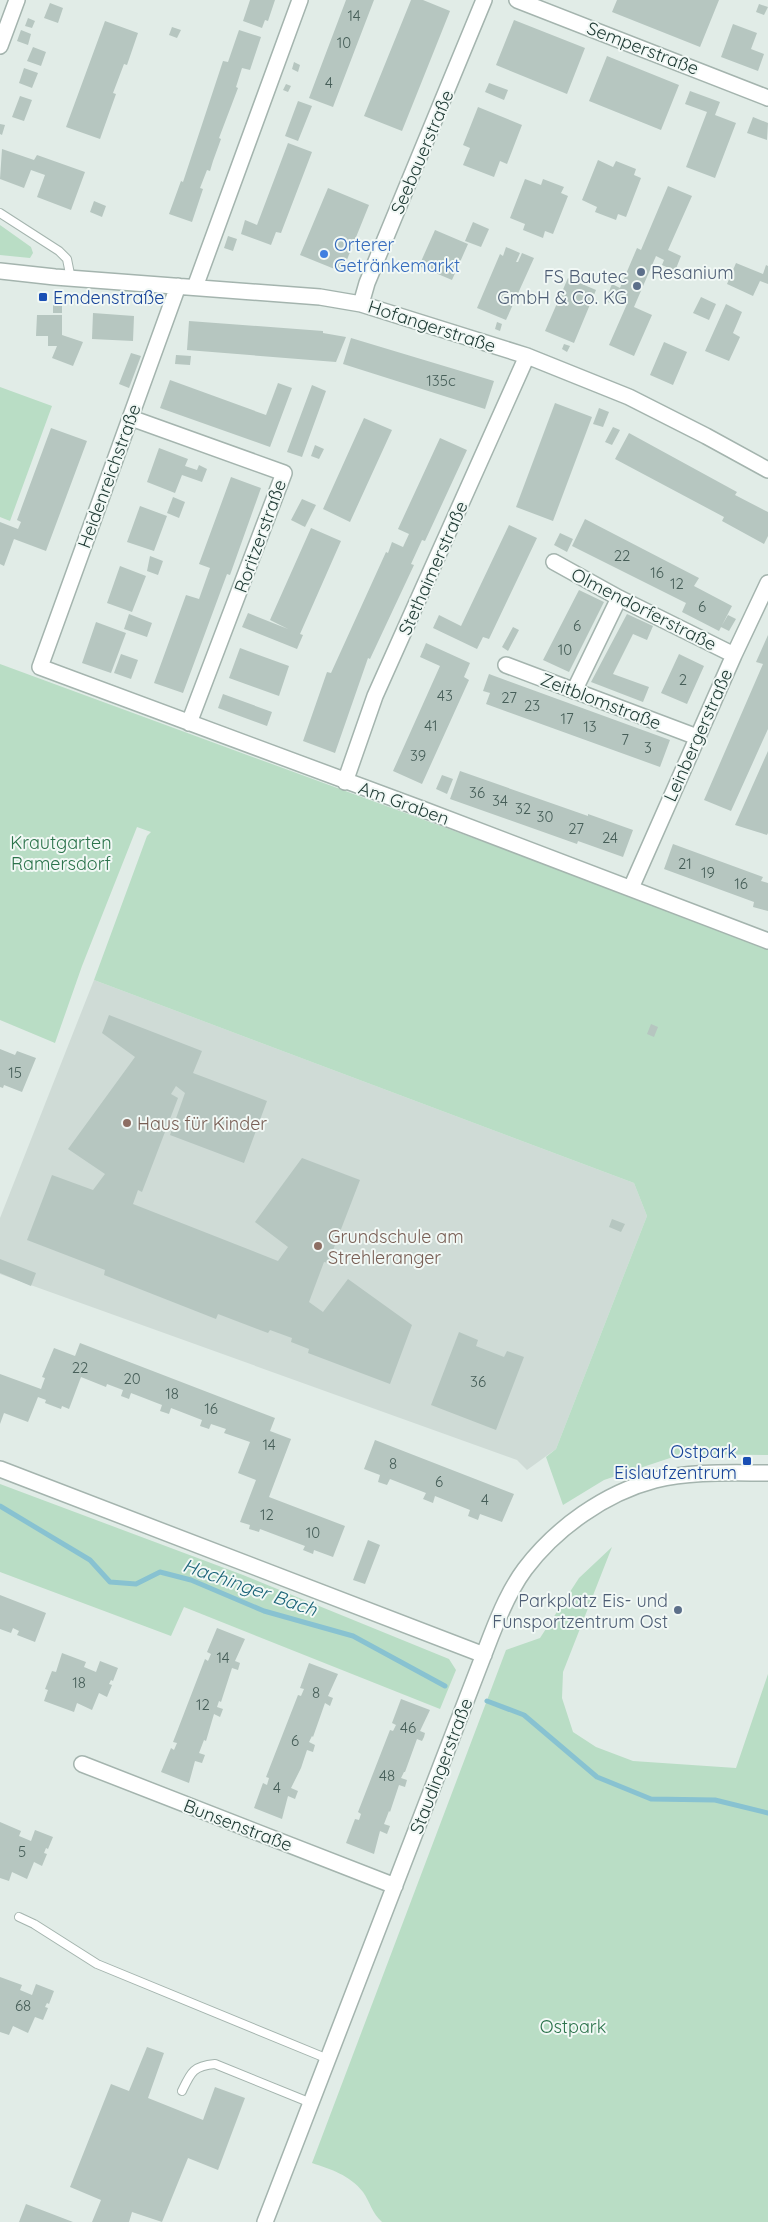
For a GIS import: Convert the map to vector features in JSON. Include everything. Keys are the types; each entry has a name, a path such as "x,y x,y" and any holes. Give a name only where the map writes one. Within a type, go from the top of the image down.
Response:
{"street":[{"path":"0,46 16,0"},
{"path":"195,287 300,0"},
{"name":"Seebauerstraße","path":"361,304 367,283 484,0"},
{"name":"Semperstraße","path":"517,0 768,98"},
{"name":"Hofangerstraße","path":"0,271 71,279 320,297 361,304 527,356 630,397 768,470"},
{"name":"Heidenreichstraße","path":"40,667 178,286"},
{"name":"Stethaimerstraße","path":"345,782 375,696 527,356"},
{"name":"Roritzerstraße","path":"130,418 284,473 189,723"},
{"name":"Olmendorferstraße","path":"554,562 619,598 734,655"},
{"name":"Leinbergerstraße","path":"631,888 697,737 768,584"},
{"path":"574,691 619,598"},
{"name":"Zeitblomstraße","path":"506,665 697,737"},
{"name":"Am Graben","path":"40,667 768,941"},
{"path":"0,1470 484,1656"},
{"name":"Staudingerstraße","path":"265,2222 503,1607 524,1570 557,1534 588,1510 610,1498 654,1481 698,1474 768,1473"},
{"name":"Bunsenstraße","path":"82,1764 395,1886"}],"lane":[{"path":"0,213 59,250 67,259 71,279"},
{"path":"18,1917 34,1924 97,1964 328,2059"},
{"path":"182,2091 191,2071 203,2065 215,2064 311,2103"}],"shaded area":[{"name":"Grundschule am Strehleranger","path":"94,980 634,1183 647,1216 556,1449 527,1470 517,1460 0,1274 0,1218"}],"green space":[{"path":"0,225 31,247 33,253 30,258 0,255"},
{"path":"0,387 52,406 10,521 0,517"},
{"name":"Krautgarten Ramersdorf","path":"0,664 650,903 768,950 768,1455 682,1454 604,1480 563,1505 546,1457 556,1449 647,1216 634,1183 94,980 147,836 151,832 137,827 82,966 55,1043 0,1020"},
{"path":"0,1484 243,1575 449,1659 456,1670 440,1709 184,1607 171,1636 0,1572"},
{"name":"Ostpark","path":"612,1547 563,1672 562,1698 573,1732 596,1747 633,1761 736,1768 768,1674 768,2222 382,2222 358,2186 339,2173 312,2163 506,1650 540,1638 579,1578"}],"building":[{"path":"250,0 275,0 268,21 265,20 262,28 243,21"},
{"path":"346,0 374,0 333,107 309,98"},
{"path":"411,0 423,0 450,11 402,131 364,116"},
{"path":"617,0 719,0 700,47 612,12"},
{"path":"50,3 63,8 58,23 44,18"},
{"path":"759,4 768,7 764,15 756,12"},
{"path":"28,18 35,21 32,28 25,26"},
{"path":"514,20 585,48 567,94 496,65"},
{"path":"105,21 138,33 127,65 124,64 113,93 116,94 100,139 66,127"},
{"path":"733,24 757,33 751,49 764,54 758,71 721,57"},
{"path":"172,27 181,30 177,38 169,35"},
{"path":"21,30 31,34 28,45 17,41"},
{"path":"239,30 261,37 250,70 242,68 236,87 238,88 219,138 221,139 210,171 207,170 200,188 203,189 192,222 169,214 181,181 183,182 223,61 228,62"},
{"path":"33,47 46,52 41,66 27,61"},
{"path":"607,56 679,85 661,130 589,101"},
{"path":"294,62 300,65 298,72 292,69"},
{"path":"24,68 38,73 32,88 19,83"},
{"path":"489,83 508,90 504,100 485,92"},
{"path":"286,84 291,86 288,92 283,90"},
{"path":"690,91 720,102 715,115 736,123 715,178 686,167 707,112 685,104"},
{"path":"20,96 32,100 24,121 12,117"},
{"path":"298,101 312,106 298,141 285,136"},
{"path":"478,107 522,125 507,164 500,161 494,177 463,165 470,148 463,145"},
{"path":"753,117 768,123 767,140 747,133"},
{"path":"0,124 5,125 2,135 0,134"},
{"path":"288,143 312,152 281,233 276,232 271,245 241,234 245,220 257,225"},
{"path":"2,149 34,160 37,155 85,172 71,210 37,197 45,175 31,170 24,188 0,179"},
{"path":"598,160 613,167 616,161 636,169 634,175 641,178 626,217 618,214 616,220 595,212 597,207 582,200"},
{"path":"525,179 541,185 543,179 564,187 561,193 568,196 553,234 545,231 543,238 523,230 525,224 510,218"},
{"path":"668,186 692,196 668,250 681,256 675,271 662,265 664,260 656,256 634,307 652,315 634,356 609,345 627,304 615,299 613,304 605,301 612,284 620,288 637,248 641,250"},
{"path":"328,188 369,205 342,272 300,255"},
{"path":"94,201 106,206 102,217 90,212"},
{"path":"473,222 489,229 481,247 465,241"},
{"path":"435,230 468,244 452,280 419,266"},
{"path":"228,236 237,239 233,251 224,248"},
{"path":"506,247 520,253 516,262 518,262 522,253 534,258 506,320 477,308 500,254 503,256"},
{"path":"736,263 763,274 766,265 768,266 768,284 760,281 753,296 727,284"},
{"path":"568,278 596,290 574,343 545,331"},
{"path":"701,297 716,304 709,320 693,313"},
{"path":"53,303 62,303 62,313 53,313"},
{"path":"726,304 742,312 733,333 740,337 729,361 705,351"},
{"path":"93,313 134,316 133,341 92,339"},
{"path":"37,315 62,315 62,335 83,342 73,366 52,358 57,346 48,346 48,336 36,336"},
{"path":"189,321 323,331 323,333 346,337 336,362 187,350"},
{"path":"497,322 502,324 500,331 495,329"},
{"path":"351,338 494,381 485,409 343,364"},
{"path":"664,342 687,352 673,385 650,375"},
{"path":"564,344 570,346 567,352 562,349"},
{"path":"131,353 141,356 129,388 119,384"},
{"path":"176,355 191,356 190,365 175,364"},
{"path":"170,380 266,415 278,383 292,388 270,447 160,408"},
{"path":"312,385 326,391 302,457 287,452"},
{"path":"555,403 592,417 553,521 516,507"},
{"path":"599,408 609,412 603,427 593,424"},
{"path":"364,418 392,430 350,522 323,509"},
{"path":"613,427 620,430 612,445 605,442"},
{"path":"51,428 87,441 46,551 14,539 4,566 0,564 0,522 18,529 21,522 17,520"},
{"path":"629,433 737,492 735,495 768,512 768,536 764,544 722,521 724,517 615,459"},
{"path":"440,438 467,450 425,541 422,540 411,564 414,565 370,659 368,658 335,753 303,741 327,672 331,673 386,552 388,553 392,542 403,547 409,534 398,529"},
{"path":"315,445 324,449 319,459 311,456"},
{"path":"159,448 188,459 185,466 197,470 199,465 207,469 202,482 182,475 175,493 147,482"},
{"path":"231,477 261,488 230,575 227,574 183,693 154,683 186,595 199,599 210,568 199,564"},
{"path":"173,497 185,502 179,518 167,513"},
{"path":"302,499 316,505 305,527 291,520"},
{"path":"140,506 167,516 154,551 127,542"},
{"path":"585,519 699,578 694,586 732,606 719,631 682,612 686,603 572,546"},
{"path":"509,525 537,538 489,639 483,637 477,649 433,628 439,615 461,626"},
{"path":"311,528 341,541 300,634 303,635 297,649 242,627 248,613 288,629 270,620"},
{"path":"560,533 573,539 567,552 554,545"},
{"path":"150,556 163,561 158,575 147,571"},
{"path":"120,566 146,576 132,612 107,603"},
{"path":"579,590 604,602 569,672 543,660"},
{"path":"129,614 152,623 147,637 124,629"},
{"path":"627,614 653,626 647,640 633,634 613,674 649,687 643,702 591,682"},
{"path":"728,615 736,619 729,631 721,627"},
{"path":"96,622 126,633 111,673 82,663"},
{"path":"513,627 519,630 508,651 502,647"},
{"path":"768,635 768,729 731,811 704,800 763,664 756,662"},
{"path":"426,643 470,663 464,677 469,680 422,784 393,771 440,666 420,657"},
{"path":"240,648 289,666 279,696 229,678"},
{"path":"121,654 138,660 131,679 114,673"},
{"path":"679,654 704,666 687,704 661,693"},
{"path":"489,674 670,740 660,767 486,704 490,693 483,691"},
{"path":"223,694 272,712 267,726 218,708"},
{"path":"768,751 768,833 767,835 735,825"},
{"path":"460,771 633,830 623,857 578,841 577,844 450,799"},
{"path":"442,775 453,779 447,794 436,789"},
{"path":"673,844 763,877 761,881 768,883 768,911 753,907 754,902 664,869"},
{"path":"109,1015 202,1051 193,1073 267,1101 244,1163 170,1135 185,1093 176,1086 171,1094 178,1098 142,1192 138,1190 133,1204 278,1261 288,1247 255,1222 302,1158 360,1180 328,1263 324,1262 309,1302 323,1312 348,1279 412,1325 390,1384 308,1353 309,1349 291,1342 292,1338 270,1330 268,1333 218,1314 216,1319 104,1275 105,1270 27,1240 52,1175 93,1190 105,1174 68,1149 135,1057 102,1033"},
{"path":"651,1024 658,1027 654,1037 647,1034"},
{"path":"0,1049 15,1055 17,1051 36,1058 22,1092 4,1085 3,1088 0,1087"},
{"path":"612,1219 625,1224 621,1232 609,1227"},
{"path":"0,1259 36,1273 31,1286 0,1273"},
{"path":"459,1332 478,1340 476,1346 504,1357 507,1351 524,1357 496,1430 431,1405"},
{"path":"80,1343 275,1418 270,1431 291,1439 269,1497 345,1526 333,1557 314,1550 313,1554 303,1550 305,1546 260,1529 259,1532 249,1529 250,1525 240,1522 256,1480 238,1473 250,1442 224,1433 226,1429 211,1424 209,1429 200,1426 202,1420 171,1408 169,1414 160,1411 162,1405 131,1393 129,1399 121,1396 123,1390 107,1384 106,1387 81,1377 69,1409 62,1406 61,1409 45,1403 46,1400 38,1397 28,1422 4,1413 0,1424 0,1374 41,1389 45,1378 42,1377 54,1348 75,1356"},
{"path":"375,1440 514,1494 502,1522 480,1514 478,1520 468,1516 470,1510 435,1496 433,1503 423,1499 426,1493 390,1479 387,1485 378,1482 380,1475 364,1469"},
{"path":"368,1540 380,1545 365,1584 353,1580"},
{"path":"0,1595 46,1613 35,1642 17,1635 19,1631 13,1628 11,1633 0,1629"},
{"path":"217,1628 245,1639 235,1661 240,1663 238,1670 232,1668 221,1702 219,1701 217,1707 223,1709 220,1717 214,1714 206,1741 204,1740 199,1753 205,1755 202,1763 195,1761 189,1783 161,1772 171,1748 174,1750 177,1743 173,1742 205,1659 208,1661 211,1654 207,1652"},
{"path":"62,1653 86,1662 84,1667 96,1672 100,1661 118,1668 113,1681 111,1680 109,1684 112,1685 107,1697 99,1693 92,1710 77,1703 74,1712 44,1701 48,1690 45,1689 52,1671 56,1672"},
{"path":"309,1663 338,1674 328,1696 333,1698 330,1706 325,1703 313,1737 309,1742 315,1745 313,1752 307,1750 291,1788 298,1791 295,1799 288,1796 282,1819 254,1808 263,1783 267,1785 269,1778 266,1777 298,1695 301,1696 304,1689 300,1688"},
{"path":"401,1699 430,1710 420,1731 425,1733 424,1737 422,1741 417,1739 401,1778 407,1780 405,1787 399,1785 384,1824 390,1826 387,1834 380,1831 374,1854 346,1843 355,1819 359,1820 361,1814 358,1812 390,1730 393,1731 396,1725 392,1723"},
{"path":"0,1822 21,1831 19,1836 31,1841 35,1830 53,1837 48,1849 46,1848 44,1853 47,1854 42,1866 34,1862 27,1879 12,1872 9,1881 0,1878"},
{"path":"0,1977 22,1985 20,1990 32,1995 36,1984 54,1991 49,2004 47,2003 45,2007 48,2008 43,2020 35,2017 28,2033 13,2026 9,2035 0,2032"},
{"path":"147,2047 164,2053 148,2098 203,2120 215,2087 245,2098 218,2170 188,2158 162,2222 132,2212 129,2222 92,2222 101,2200 70,2187 111,2084 129,2091"},
{"path":"26,2204 73,2222 19,2222"}],"waterway":[{"name":"Hachinger Bach","path":"0,1506 90,1560 110,1582 136,1584 160,1572 191,1580 264,1611 353,1636 445,1686"},
{"name":"Hachinger Bach","path":"487,1701 524,1715 597,1777 651,1799 715,1800 768,1813"}],"place":[{"name":"Orterer Getränkemarkt","path":"324,254"},
{"name":"Resanium","path":"641,272"},
{"name":"FS Bautec GmbH & Co. KG","path":"637,286"},
{"name":"Emdenstraße","path":"43,297"},
{"name":"Haus für Kinder","path":"127,1123"},
{"name":"Grundschule am Strehleranger","path":"318,1246"},
{"name":"Ostpark Eislaufzentrum","path":"747,1461"},
{"name":"Parkplatz Eis- und Funsportzentrum Ost","path":"678,1610"}]}
